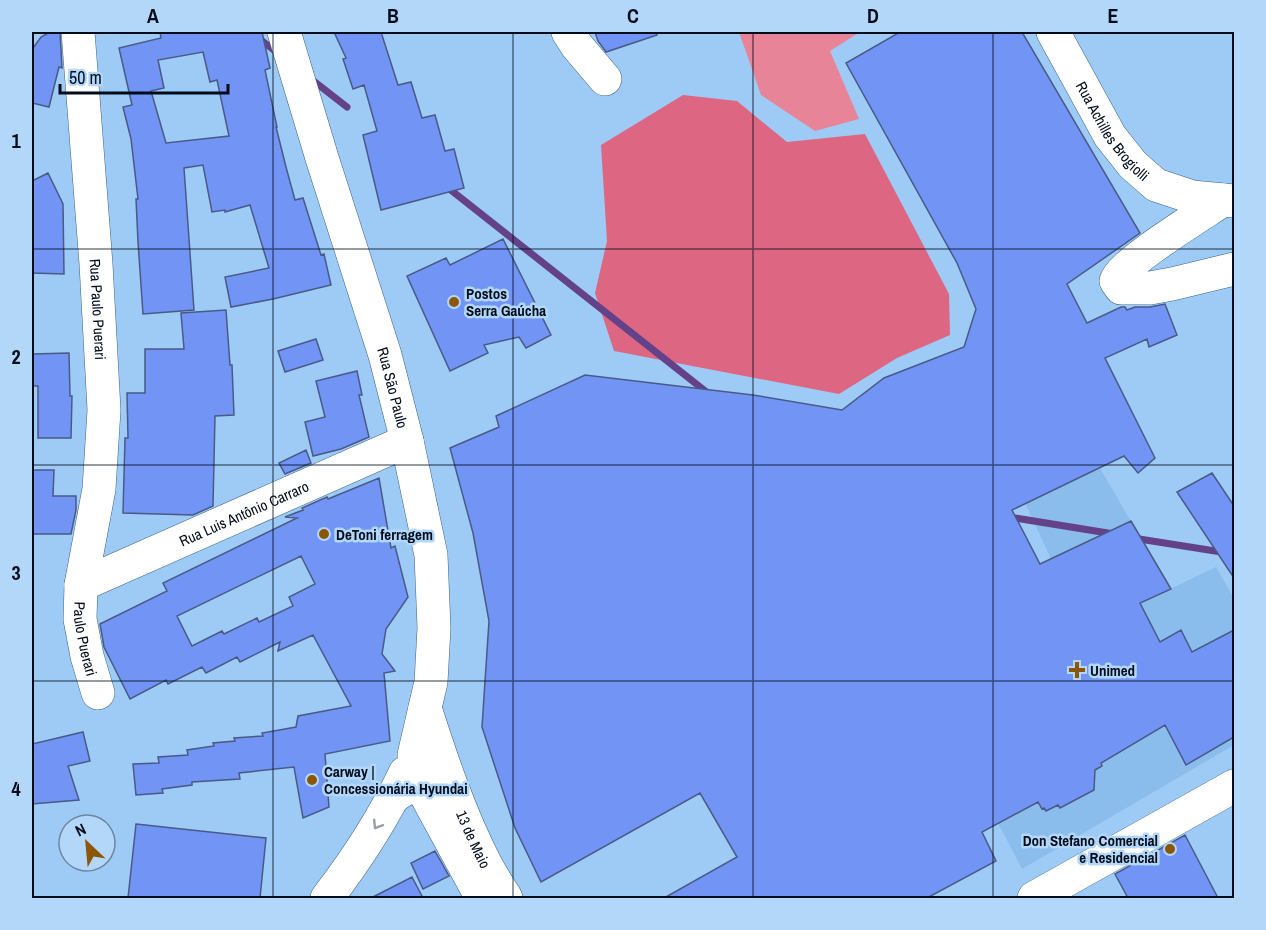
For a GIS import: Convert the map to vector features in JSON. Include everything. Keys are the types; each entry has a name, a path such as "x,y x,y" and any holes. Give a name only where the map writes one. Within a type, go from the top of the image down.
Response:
{"street":[{"name":"Rua Paulo Puerari","path":"78,32 96,264 104,410 99,489 81,585"},
{"name":"Rua São Paulo","path":"284,32 385,355 407,441 431,555 434,628 431,682 417,767 393,797 359,853 327,898"},
{"path":"568,32 576,46 605,79"},
{"name":"Rua Achilles Brogiolli","path":"1053,32 1110,136 1133,165 1156,185 1192,197 1229,200"},
{"path":"1229,200 1133,261 1117,276 1116,281 1121,288 1150,288 1172,285 1234,269"},
{"name":"Rua Luis Antônio Carraro","path":"81,585 407,441"},
{"name":"Paulo Puerari","path":"81,585 81,619 87,656 98,693"},
{"name":"13 de Maio","path":"425,708 444,767 465,820 485,863 506,898"},
{"path":"417,767 426,778 434,781 465,841 485,863"},
{"name":"13 de Maio","path":"417,767 427,797 482,898"},
{"path":"1034,898 1234,786"}],"shaded area":[{"path":"739,32 860,32 830,51 859,119 815,131 761,95"},
{"path":"683,95 737,101 787,142 865,134 949,294 950,335 897,358 839,394 614,351 595,293 607,241 601,145"},
{"name":"Unimed","path":"1100,468 1170,589 1216,567 1234,598 1234,745 1022,869 998,823 1051,559 1025,503"}],"building":[{"path":"50,32 60,32 62,68 59,67 49,107 32,103 32,68 33,48 41,37"},
{"path":"160,32 262,32 270,68 265,70 276,127 295,200 303,198 321,255 324,254 331,285 231,307 225,277 269,268 250,205 225,212 225,210 212,212 203,165 184,168 194,310 143,314 136,199 138,199 131,139 123,107 132,105 119,48 161,38","holes":["203,52 210,82 217,80 229,136 166,143 151,91 164,88 158,60"]},
{"path":"334,32 381,32 398,85 411,82 422,118 435,115 445,151 454,149 464,188 381,210 363,135 377,131 364,85 353,89 343,59 346,58"},
{"path":"595,32 656,32 657,35 606,52"},
{"path":"900,32 1022,32 1140,233 1067,284 1087,323 1121,307 1127,310 1165,304 1177,335 1149,347 1147,339 1105,358 1155,458 1138,473 1124,456 1012,510 1040,564 1131,521 1171,589 1140,603 1160,642 1181,630 1192,652 1234,630 1234,737 1186,765 1165,725 1101,763 1102,766 1095,770 1094,790 1060,808 1058,805 1046,811 1038,802 982,832 996,861 927,898 664,898 737,857 700,793 541,882 515,828 482,727 489,621 473,533 450,448 499,427 496,416 585,375 753,395 842,410 884,378 964,347 976,309 957,263 846,63"},
{"path":"48,173 63,204 64,274 32,273 32,181"},
{"path":"503,239 551,335 526,348 519,337 484,345 488,353 450,371 407,276 446,258 450,265"},
{"path":"226,310 230,365 232,365 234,415 215,416 213,506 193,515 123,513 125,438 128,438 127,393 145,393 145,349 184,349 181,313"},
{"path":"316,339 323,360 285,372 278,351"},
{"path":"69,353 70,396 72,396 71,438 38,438 38,386 32,386 32,354"},
{"path":"357,371 362,395 359,395 369,437 341,449 313,456 305,422 325,417 316,381"},
{"path":"306,450 311,463 285,474 279,463"},
{"path":"32,470 54,470 53,496 76,496 76,510 71,534 32,534"},
{"path":"1212,473 1234,506 1234,578 1177,492"},
{"path":"379,478 391,548 395,546 408,597 386,629 382,654 395,671 384,673 390,741 325,754 329,807 303,818 294,767 239,773 240,779 192,782 192,785 162,789 163,793 136,795 133,764 159,763 158,757 188,755 187,750 214,746 213,743 235,741 234,738 263,736 262,733 296,727 298,716 351,706 313,635 278,651 280,642 240,662 237,657 206,673 202,667 168,684 166,680 130,699 104,647 100,624 167,591 163,583 297,518 285,517 303,510 302,508 327,497 328,499","holes":["301,556 315,584 289,597 293,606 259,622 257,618 224,634 222,631 192,646 177,616"]},
{"path":"83,732 90,761 68,766 79,800 32,804 32,744"},
{"path":"136,824 266,838 260,898 128,898"},
{"name":"Don Stefano Comercial e Residencial","path":"1185,835 1218,898 1128,898 1115,874"},
{"path":"435,851 449,876 423,889 411,863"},
{"path":"412,877 423,898 371,898"}],"waterway":[{"path":"256,32 257,37 279,54"},
{"path":"311,79 347,107"},
{"path":"447,187 709,394"},
{"path":"1009,517 1114,534"},
{"path":"1133,538 1234,554"}],"place":[{"name":"Postos Serra Gaúcha","path":"454,302"},
{"name":"DeToni ferragem","path":"324,534"},
{"name":"Unimed","path":"1077,670"},
{"name":"Carway | Concessionária Hyundai","path":"312,780"},
{"name":"Don Stefano Comercial e Residencial","path":"1170,849"}]}
